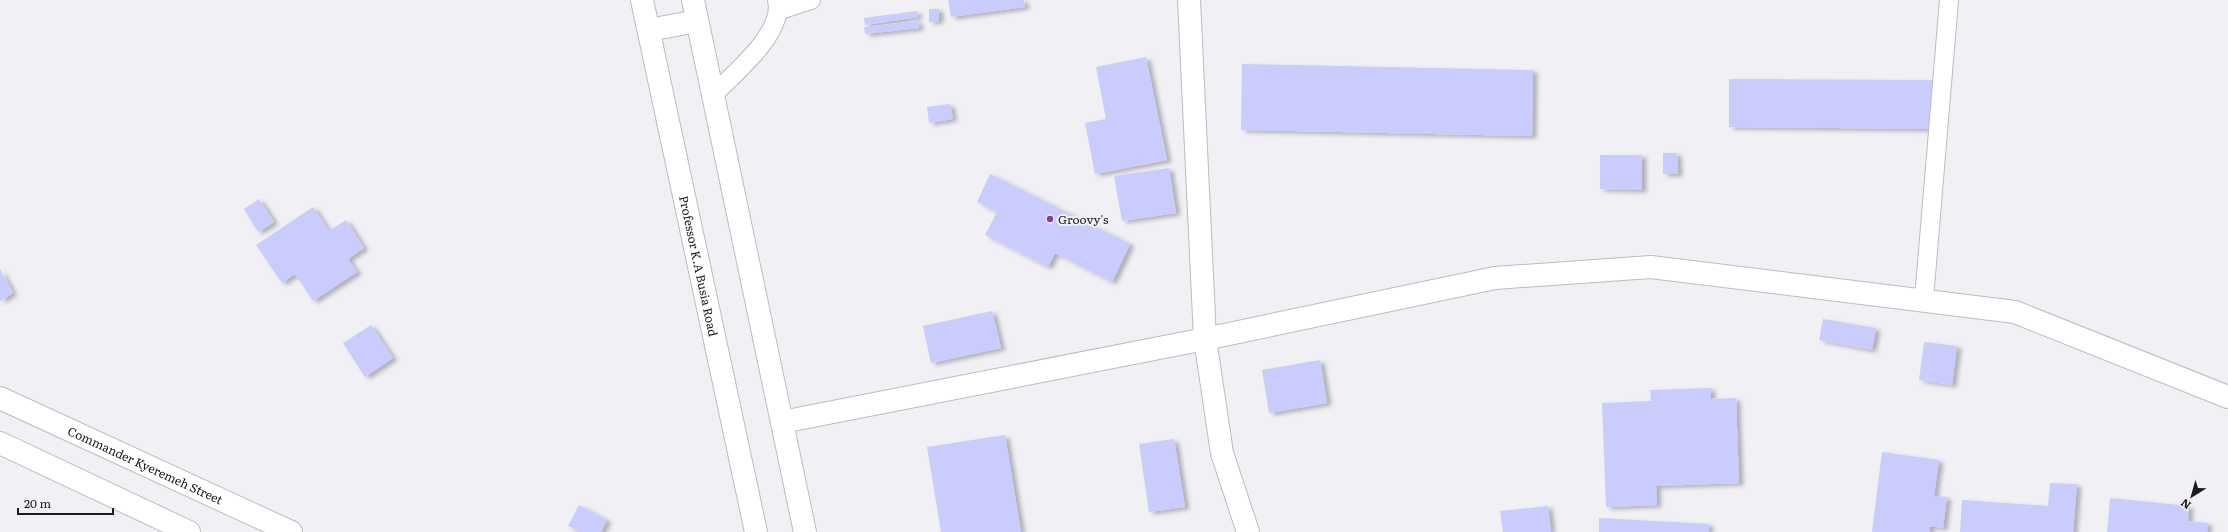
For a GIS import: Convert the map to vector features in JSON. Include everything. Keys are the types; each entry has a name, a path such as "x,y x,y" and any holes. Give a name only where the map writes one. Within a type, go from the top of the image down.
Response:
{"street":[{"name":"Professor K.A Busia Road","path":"642,0 756,532"},
{"path":"692,0 805,532"},
{"path":"1189,0 1205,339 1222,454 1248,532"},
{"path":"649,30 697,21"},
{"path":"782,422 1205,339 1495,278 1651,267 1924,299 2014,312 2228,397"},
{"name":"Commander Kyeremeh Street","path":"0,398 290,532"},
{"path":"0,443 189,532"}],"lane":[{"path":"713,95 768,37 778,5 811,0"},
{"path":"1924,299 1949,0"}],"building":[{"path":"948,0 1024,0 1025,7 951,17"},
{"path":"929,9 939,9 939,21 929,22"},
{"path":"917,11 918,17 865,25 864,18"},
{"path":"918,21 919,28 865,34 864,27"},
{"path":"1146,57 1167,160 1095,174 1085,123 1106,119 1096,67"},
{"path":"1242,64 1533,70 1532,136 1241,130"},
{"path":"1729,79 1933,80 1933,129 1729,127"},
{"path":"950,104 953,119 929,123 927,107"},
{"path":"1663,153 1677,153 1678,174 1663,174"},
{"path":"1600,155 1642,155 1642,190 1600,189"},
{"path":"1169,168 1176,213 1122,221 1114,176"},
{"path":"990,174 1130,244 1112,282 1055,253 1048,267 985,235 997,212 977,202"},
{"path":"259,199 274,222 258,232 244,209"},
{"path":"313,207 329,231 346,220 364,248 348,259 357,272 313,301 295,274 282,283 256,245"},
{"path":"0,269 13,293 0,301"},
{"path":"992,311 1001,348 931,363 923,326"},
{"path":"1823,319 1876,328 1872,350 1819,340"},
{"path":"371,325 393,358 365,377 343,343"},
{"path":"1924,342 1957,346 1952,385 1919,380"},
{"path":"1320,360 1327,403 1269,413 1262,370"},
{"path":"1711,388 1711,399 1736,398 1739,483 1656,486 1657,505 1606,507 1602,403 1651,401 1650,390"},
{"path":"1005,435 1021,532 941,532 927,447"},
{"path":"1174,439 1185,507 1149,512 1139,444"},
{"path":"1882,452 1939,460 1934,496 1947,497 1943,528 1930,526 1930,532 1872,532"},
{"path":"2050,483 2077,484 2073,532 1960,532 1962,500 2048,506"},
{"path":"2110,498 2189,506 2188,521 2208,523 2207,532 2107,532"},
{"path":"579,505 607,520 601,532 580,532 568,526"},
{"path":"1548,506 1551,532 1503,532 1500,511"},
{"path":"1599,518 1709,524 1709,532 1599,532"}],"place":[{"name":"Groovy's","path":"1050,219"}]}
